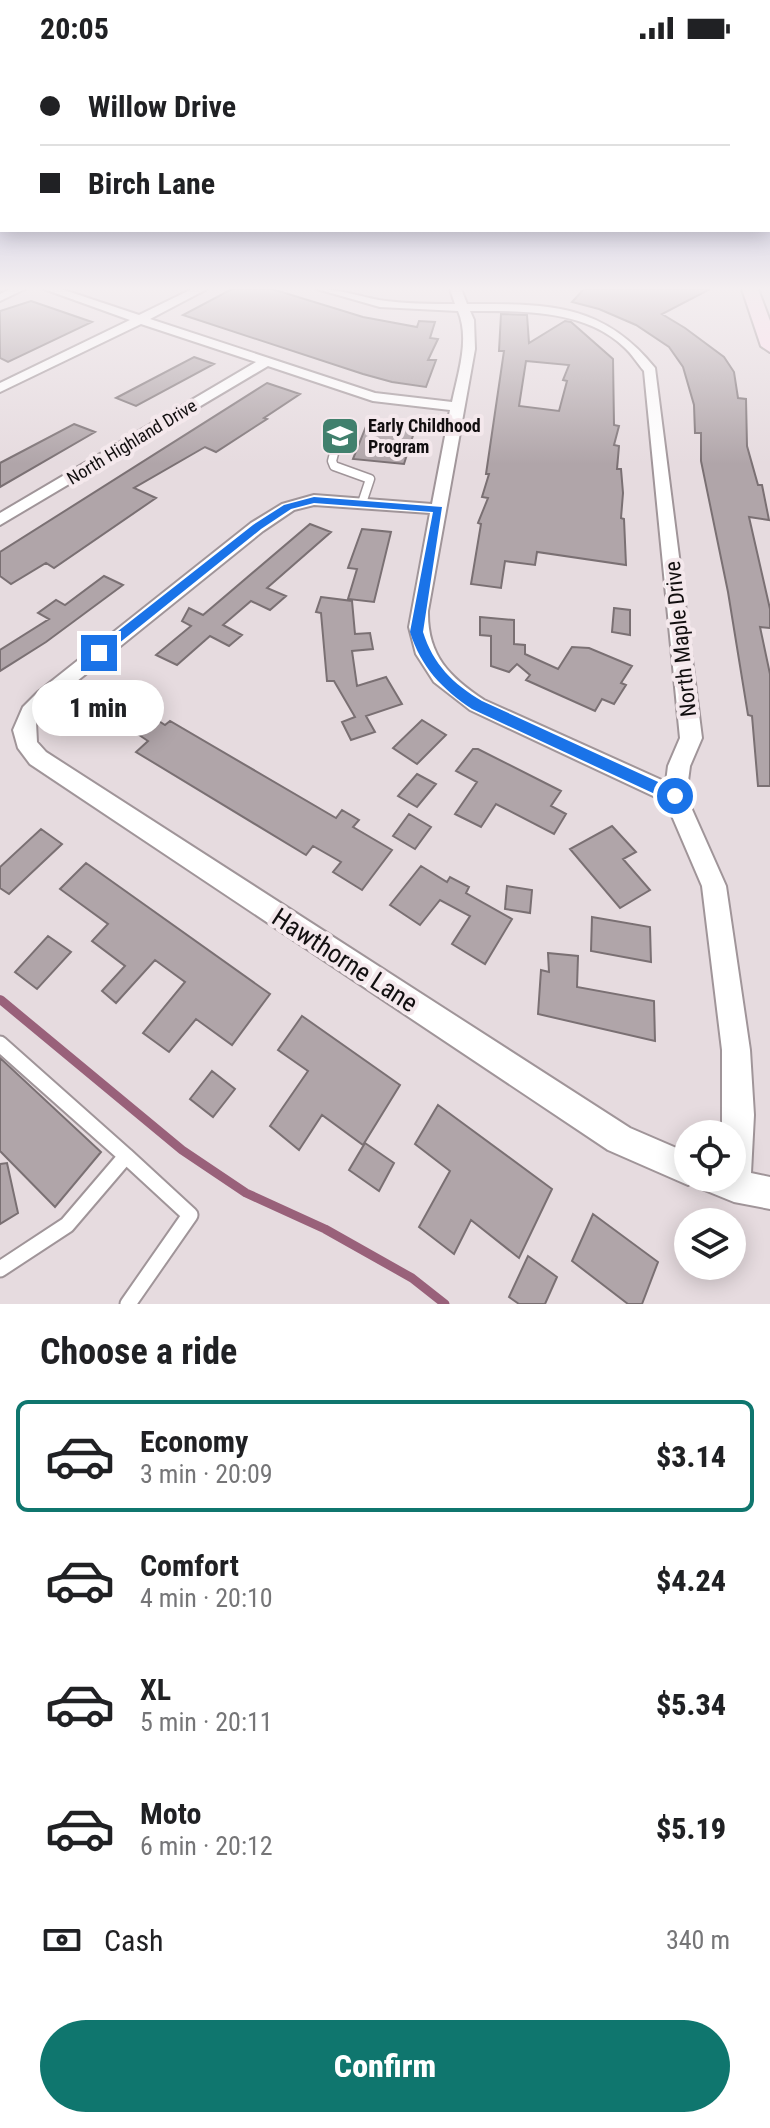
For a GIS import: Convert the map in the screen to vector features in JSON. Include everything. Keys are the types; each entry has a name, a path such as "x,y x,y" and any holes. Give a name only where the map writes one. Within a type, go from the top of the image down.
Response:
{"street":[{"path":"0,388 83,347"},
{"path":"218,347 373,397 459,407"},
{"path":"468,347 417,632 422,651 435,671 455,691 477,705 675,796 714,886 736,1050 738,1120"},
{"name":"North Maple Drive","path":"631,347 642,356 650,371 691,738 679,766 675,796"},
{"name":"North Highland Drive","path":"0,520 264,363"},
{"name":"Hawthorne Lane","path":"362,503 314,500 301,502 275,514 54,689 33,710 22,729 28,749 619,1139 674,1163"},
{"path":"362,503 439,509"},
{"path":"746,1187 770,1193"}],"lane":[{"path":"336,446 332,461 334,466 370,479 362,503"},
{"path":"0,1044 190,1215 128,1304"},
{"path":"0,1269 67,1225 126,1156"}],"building":[{"path":"0,347 39,347 8,362 0,358"},
{"path":"281,347 434,347 428,360 436,360 426,387 363,374"},
{"path":"499,347 600,347 613,359 614,425 619,426 614,445 619,446 617,469 621,469 621,518 624,519 626,565 537,552 535,565 505,561 501,588 471,584 481,524 478,523 488,498 482,497 489,474 486,474 504,351 499,351","holes":["526,361 569,365 563,380 567,381 559,411 519,406"]},
{"path":"669,347 711,347 724,357 734,372 738,398 746,399 747,446 758,485 762,485 769,520 749,517 770,609 770,628 760,627 770,674 770,786 758,786 752,716 748,715 728,592 701,461 701,433 695,433 694,405 683,367"},
{"path":"194,357 214,364 136,406 116,398"},
{"path":"267,383 300,394 216,452 205,447 134,488 156,498 54,568 46,563 11,584 0,576 0,552"},
{"path":"369,419 417,423 404,464 353,459"},
{"path":"74,424 95,432 0,487 0,463"},
{"path":"310,524 331,532 267,588 286,596 270,610 251,601 223,625 242,635 229,646 210,636 177,665 156,655 191,626 182,621 189,608 203,615"},
{"path":"362,529 391,532 374,602 348,599 357,569 348,568"},
{"path":"104,576 123,585 46,642 0,671 0,650 49,619 38,613 56,600 65,605"},
{"path":"321,597 352,601 355,634 370,633 373,649 352,651 357,686 386,677 402,704 366,716 375,732 351,740 342,722 355,717 334,681 327,681 321,613 316,612"},
{"path":"614,608 630,610 630,635 612,632"},
{"path":"480,617 514,620 514,644 525,645 525,654 558,669 572,647 589,648 632,666 621,683 626,685 614,704 602,699 595,711 526,680 530,675 517,664 509,672 491,666 491,636 480,635"},
{"path":"121,684 144,696 134,705 165,725 170,721 336,818 342,810 359,820 353,827 392,850 362,890 333,872 341,862 313,846 306,855 136,752 148,741 117,720 104,732 81,718"},
{"path":"422,720 446,735 417,764 393,748"},
{"path":"473,749 561,791 551,806 566,814 554,834 496,804 481,827 455,814 477,782 456,771"},
{"path":"417,774 436,784 417,807 398,796"},
{"path":"409,814 431,827 415,849 393,836"},
{"path":"612,826 636,852 623,859 650,890 620,908 570,849"},
{"path":"41,829 62,844 9,894 0,888 0,867"},
{"path":"86,863 270,994 232,1045 196,1019 169,1052 143,1033 185,982 155,960 116,1003 102,991 125,966 92,941 108,924 60,889"},
{"path":"421,866 447,882 450,877 469,887 466,893 512,919 485,964 452,944 470,916 440,900 420,925 390,905"},
{"path":"507,886 532,890 530,913 505,909"},
{"path":"592,917 650,927 651,962 591,951"},
{"path":"48,936 71,952 37,989 15,972"},
{"path":"548,953 578,956 577,987 654,1001 655,1041 538,1014 541,970 549,972"},
{"path":"302,1016 400,1085 363,1145 322,1115 299,1150 270,1126 308,1071 278,1050"},
{"path":"0,1058 101,1152 55,1207 0,1151"},
{"path":"212,1071 235,1089 213,1117 190,1099"},
{"path":"438,1105 552,1189 519,1258 471,1220 454,1254 419,1227 450,1171 415,1144"},
{"path":"365,1143 394,1163 379,1191 349,1170"},
{"path":"7,1163 18,1213 0,1224 0,1164"},
{"path":"593,1214 658,1262 642,1304 628,1304 572,1261"},
{"path":"528,1256 557,1277 545,1304 519,1304 509,1297"}],"waterway":[{"path":"1,1000 182,1150 246,1193 325,1229 412,1278 445,1304"}],"place":[{"name":"Early Childhood Program","path":"340,436"}],"route":[{"path":"99,653 257,527 288,507 301,502 330,500 439,509 417,632 422,651 435,671 455,691 477,705 675,796"}]}
